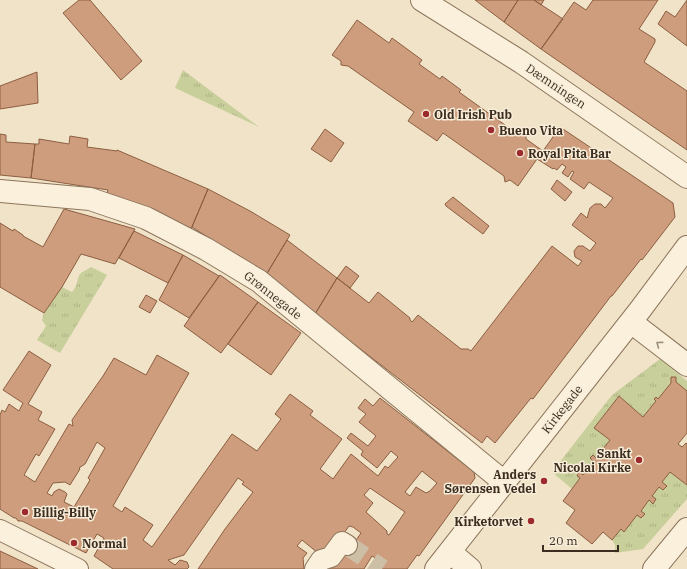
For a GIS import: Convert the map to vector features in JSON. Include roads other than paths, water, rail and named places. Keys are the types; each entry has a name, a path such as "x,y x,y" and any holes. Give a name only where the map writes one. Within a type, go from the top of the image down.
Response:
{"street":[{"name":"Dæmningen","path":"422,0 522,62 687,176"},
{"name":"Grønnegade","path":"0,191 90,199 146,218 206,249 259,281 504,482"},
{"name":"Kirkegade","path":"436,569 631,322 687,247"},
{"path":"631,322 687,365"},
{"path":"654,569 687,529"},
{"path":"0,530 78,569"},
{"path":"315,569 321,560 331,557 342,542 347,545"},
{"path":"450,552 470,569"}],"tunnel":[{"path":"347,545 382,569"}],"place":[{"name":"Old Irish Pub","path":"426,114"},
{"name":"Bueno Vita","path":"491,130"},
{"name":"Royal Pita Bar","path":"520,153"},
{"name":"Sankt Nicolai Kirke","path":"639,460"},
{"name":"Anders Sørensen Vedel","path":"544,481"},
{"name":"Billig-Billy","path":"25,512"},
{"name":"Kirketorvet","path":"531,521"},
{"name":"Normal","path":"74,543"}]}
